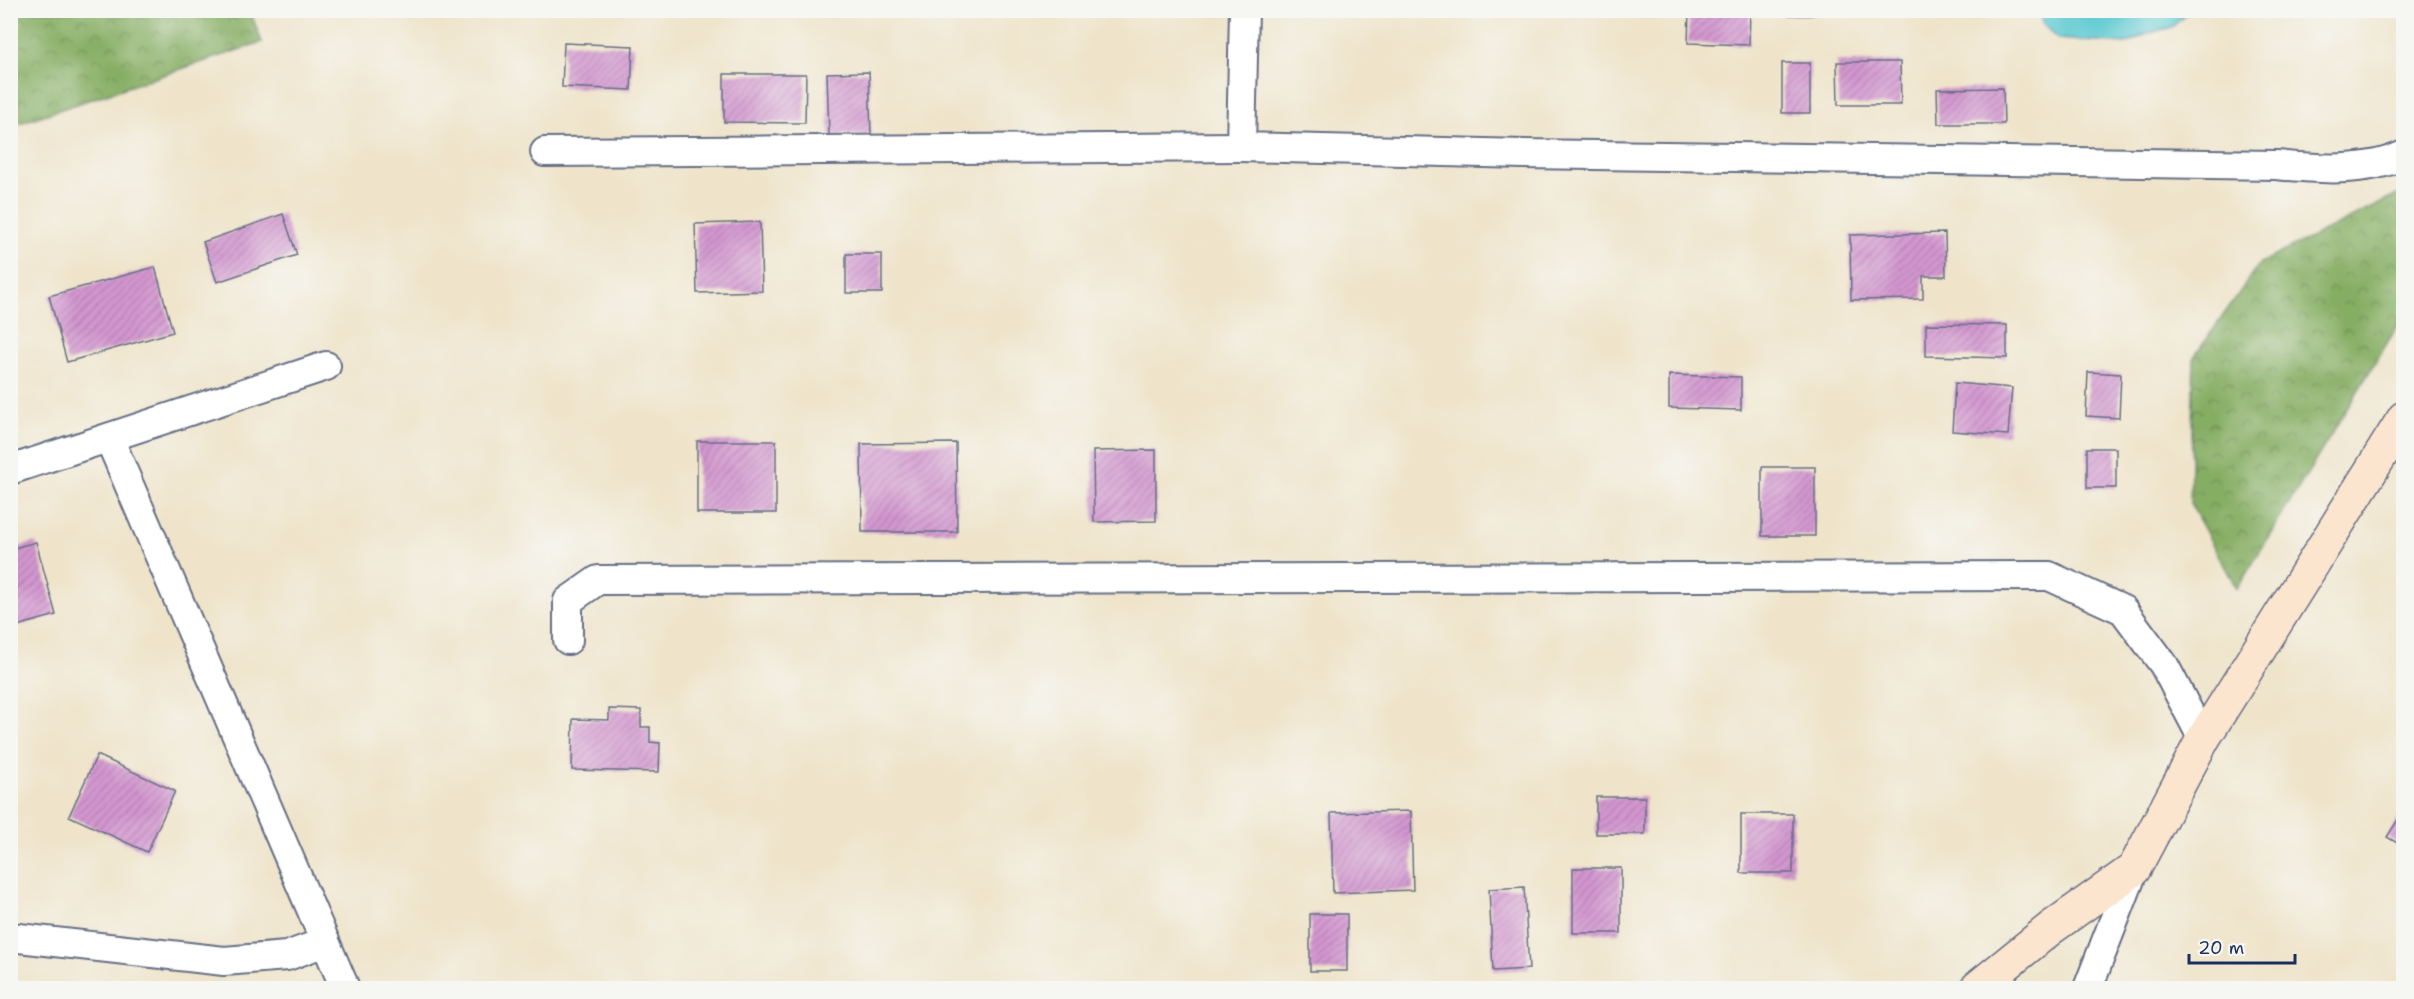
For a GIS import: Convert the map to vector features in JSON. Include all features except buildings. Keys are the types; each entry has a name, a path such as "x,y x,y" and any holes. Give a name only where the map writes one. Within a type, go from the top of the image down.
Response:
{"street":[{"path":"1241,147 1244,10"},
{"path":"545,152 1241,147 1536,154 2264,165 2306,168 2378,164 2403,155"},
{"path":"10,470 326,366"},
{"path":"2088,988 2134,869 2203,740 2403,418"},
{"path":"110,438 345,988"},
{"path":"567,640 567,601 598,580 2049,576 2123,610 2164,665 2203,740"},
{"path":"1977,988 2051,928 2134,869"},
{"path":"10,937 224,961 287,956 325,942"}],"green space":[{"path":"10,11 250,11 262,42 11,126"},
{"path":"2403,192 2403,317 2237,589 2190,503 2194,357 2260,263"}],"water":[{"path":"2038,10 2189,11 2172,27 2149,33 2126,44 2058,39 2043,24"}]}
